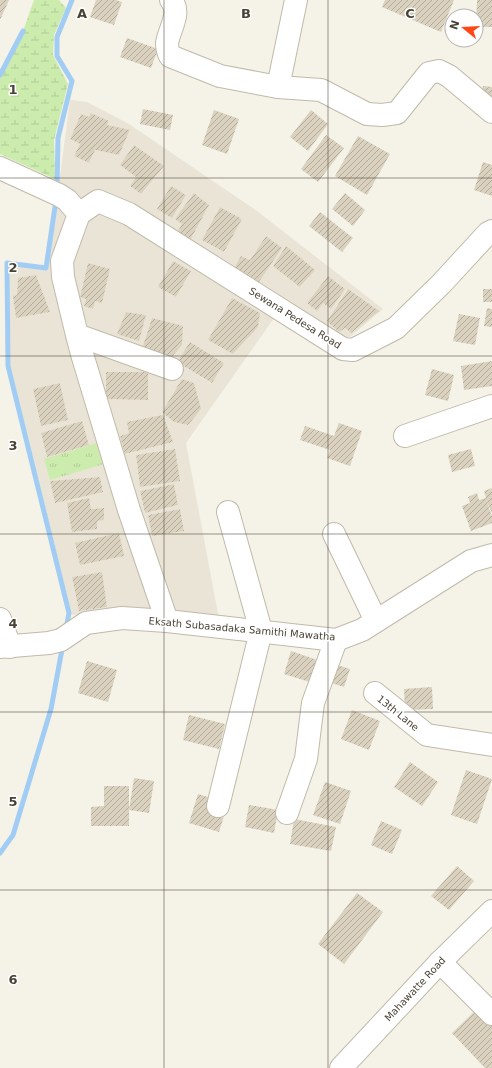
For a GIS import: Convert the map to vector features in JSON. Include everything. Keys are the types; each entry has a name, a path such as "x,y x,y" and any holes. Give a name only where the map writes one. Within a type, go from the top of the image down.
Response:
{"street":[{"path":"171,0 176,13 167,44 170,56 220,76 278,87 321,90 367,114 382,115 397,113 429,73 439,71 449,76 492,112"},
{"path":"278,87 296,0"},
{"path":"0,168 65,201 62,261 63,277 76,335 129,510 166,621"},
{"name":"Sewana Pedesa Road","path":"65,201 98,201 129,214 343,349 352,350 396,328 442,283 488,233 492,231"},
{"path":"76,335 172,369"},
{"path":"405,436 492,406"},
{"path":"218,806 261,631 228,512"},
{"path":"334,534 376,621"},
{"name":"Eksath Subasadaka Samithi Mawatha","path":"5,647 49,643 69,635 86,623 122,618 166,621 336,640 362,630 471,561 492,555"},
{"path":"0,619 5,647"},
{"path":"287,813 306,759 314,703 336,640"},
{"name":"13th Lane","path":"375,693 427,735 492,745"},
{"name":"Mahawatte Road","path":"341,1068 440,962 492,911"},
{"path":"440,962 492,1014"}],"shaded area":[{"path":"70,100 87,102 129,124 257,211 383,309 350,337 337,337 279,311 186,443 219,619 145,608 72,615 10,365 10,266 48,269","holes":["91,113 109,121 107,125 130,131 119,155 95,150 89,163 74,156 80,144 70,139 81,114 89,117","134,145 164,166 141,194 130,186 136,177 120,165","171,186 186,195 172,218 158,209","194,193 209,205 187,246 182,224 176,219","220,207 242,219 224,252 202,240","266,236 282,248 256,285 233,270 241,256 250,260","285,247 314,270 301,287 273,266","173,261 191,271 176,297 158,287","88,263 110,269 102,303 95,301 93,309 84,306 86,299 80,297","36,275 50,312 16,318 13,296 17,295 18,278","328,276 345,289 331,309 323,303 317,310 307,303","347,289 378,311 351,333 345,328 339,332 327,321","232,298 260,313 258,327 233,354 208,340","126,312 146,315 139,340 118,333","152,318 183,327 182,345 169,360 142,349","190,342 224,363 211,383 177,362","106,372 148,373 147,400 106,399","182,379 194,383 188,425 174,422 162,412","60,383 68,420 41,426 33,389","82,421 89,445 47,456 41,433","129,433 173,442 126,454 120,436","175,449 179,481 140,487 136,455","100,477 103,491 55,503 50,481","174,484 178,505 145,513 140,491","104,508 104,520 97,521 97,529 72,532 91,509","180,509 184,531 152,536 148,515","75,543 123,556 80,565","101,572 107,607 79,611 72,577"]}],"green space":[{"path":"34,0 59,0 66,8 54,35 53,55 68,84 54,140 55,179 0,154 0,75 23,31"},
{"path":"97,443 104,464 50,480 44,459"}],"building":[{"path":"0,0 9,0 0,20"},
{"path":"96,0 116,0 122,2 114,25 90,17"},
{"path":"385,0 454,0 451,8 444,8 444,25 441,32 382,7"},
{"path":"477,0 492,0 492,27 484,27 484,8 477,8"},
{"path":"127,38 158,49 151,68 120,57"},
{"path":"483,86 492,87 492,103 481,102"},
{"path":"143,109 173,115 170,130 140,124"},
{"path":"214,110 239,119 227,154 202,145"},
{"path":"311,110 328,124 308,151 290,137"},
{"path":"91,113 109,121 107,125 130,130 119,155 95,150 89,163 74,156 80,144 70,139 81,114 89,117"},
{"path":"326,135 344,148 318,182 301,169"},
{"path":"358,136 390,154 367,195 335,176"},
{"path":"134,145 164,166 141,194 130,186 136,177 120,165"},
{"path":"483,162 492,165 492,196 474,190"},
{"path":"171,186 186,195 172,218 157,209"},
{"path":"194,193 209,205 187,246 173,240 182,224 175,219"},
{"path":"345,193 365,210 353,226 332,209"},
{"path":"220,207 242,219 224,252 202,240"},
{"path":"320,212 353,238 342,252 309,226"},
{"path":"266,236 282,248 256,286 233,270 241,256 250,260"},
{"path":"286,246 315,270 300,287 273,266"},
{"path":"173,261 191,271 176,297 158,287"},
{"path":"88,263 110,269 102,303 95,301 93,309 84,306 86,299 80,297"},
{"path":"36,275 50,312 16,318 13,296 17,295 18,278"},
{"path":"328,276 345,289 331,309 323,303 317,311 307,303"},
{"path":"348,289 379,311 351,333 345,328 339,332 327,321"},
{"path":"483,289 492,289 492,302 483,302"},
{"path":"232,298 260,313 258,327 233,354 208,340"},
{"path":"487,308 492,309 492,327 484,326"},
{"path":"126,312 146,315 139,341 117,334"},
{"path":"459,314 480,318 475,345 453,341"},
{"path":"152,318 183,326 182,345 169,360 142,349"},
{"path":"190,342 224,363 212,383 177,362"},
{"path":"492,361 492,386 464,390 461,366"},
{"path":"432,369 454,375 448,401 425,395"},
{"path":"106,372 148,372 148,400 106,399"},
{"path":"182,379 194,383 201,409 188,425 174,422 162,412"},
{"path":"60,383 68,420 41,426 33,389"},
{"path":"163,415 173,442 125,454 120,436 129,433 127,422"},
{"path":"82,421 89,445 47,457 41,433"},
{"path":"339,423 362,431 350,466 327,458 330,450 300,440 305,426 334,436"},
{"path":"175,449 180,481 140,487 136,455"},
{"path":"471,449 475,466 452,472 448,455"},
{"path":"100,477 103,492 55,503 50,481"},
{"path":"174,484 178,505 145,513 140,491"},
{"path":"492,488 492,513 486,500 492,516 492,523 471,531 462,506 470,503 468,497 477,493 479,500 486,498 484,491"},
{"path":"89,498 91,509 104,508 104,520 97,521 97,529 72,532 67,503"},
{"path":"180,509 184,531 152,536 148,515"},
{"path":"119,533 124,556 80,565 75,543"},
{"path":"102,572 107,607 79,611 72,577"},
{"path":"291,651 323,662 316,684 284,674"},
{"path":"87,661 117,670 108,702 78,693"},
{"path":"331,663 350,669 344,687 325,681"},
{"path":"432,687 433,709 405,710 404,689"},
{"path":"352,710 380,721 369,750 341,739"},
{"path":"189,715 225,724 219,749 183,740"},
{"path":"410,762 438,782 422,806 394,787"},
{"path":"466,770 492,779 477,824 451,815"},
{"path":"134,778 154,781 149,813 129,810"},
{"path":"325,782 351,791 340,824 313,815"},
{"path":"104,786 129,786 129,826 91,826 91,807 104,806"},
{"path":"198,794 228,803 219,832 189,823"},
{"path":"249,805 278,810 274,833 245,827"},
{"path":"294,819 336,827 331,851 290,844"},
{"path":"381,821 402,830 392,854 371,845"},
{"path":"457,866 474,881 449,910 431,896"},
{"path":"357,893 383,912 344,964 318,944"},
{"path":"478,1008 492,1023 492,1068 485,1068 452,1033"}],"waterway":[{"path":"57,189 58,138 72,81 57,56 57,37 72,0"},
{"path":"0,75 23,31"},
{"path":"56,200 46,268 7,263 8,366 69,613 66,629"},
{"path":"0,853 13,835 51,709 63,644"}]}
